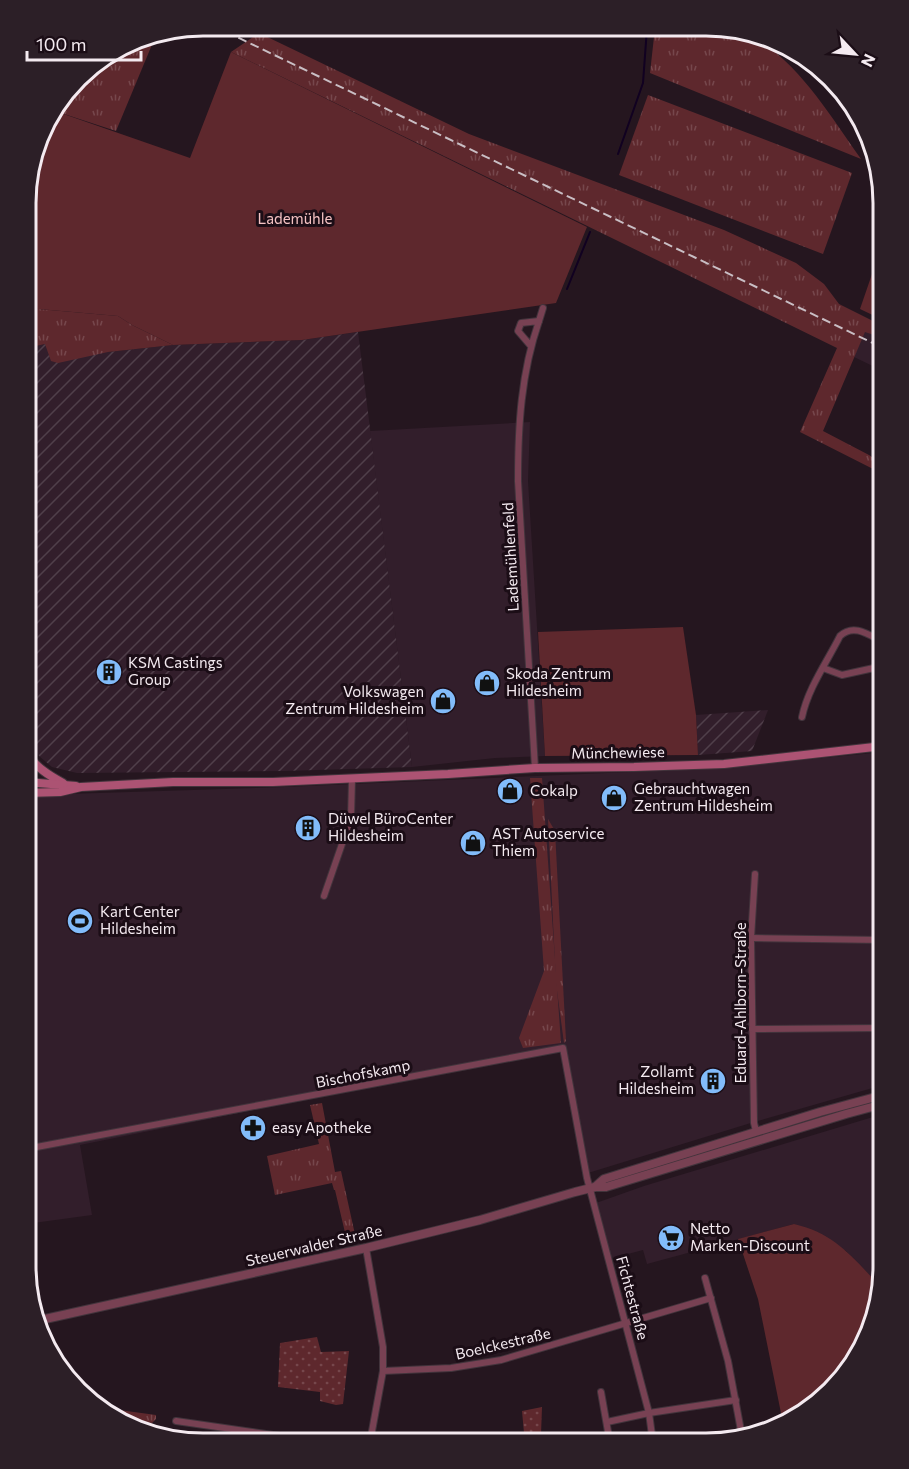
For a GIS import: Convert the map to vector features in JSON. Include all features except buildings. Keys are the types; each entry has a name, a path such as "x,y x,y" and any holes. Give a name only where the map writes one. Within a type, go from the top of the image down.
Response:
{"main road":[{"name":"Münchewiese","path":"36,793 60,792 81,787 173,782 246,783 535,768 724,764 873,747"},
{"name":"Münchewiese","path":"36,765 66,785"},
{"name":"Münchewiese","path":"36,783 81,787"}],"street":[{"path":"539,321 543,308"},
{"name":"Lademühlenfeld","path":"530,345 518,331 521,323 539,321 530,345 522,392 518,438 518,481 535,768"},
{"path":"802,717 804,705 840,636 845,632 858,630 873,637"},
{"path":"823,668 842,675 873,668"},
{"path":"324,896 351,818 352,779"},
{"name":"Eduard-Ahlborn-Straße","path":"755,874 751,938 756,1131"},
{"path":"751,938 873,940"},
{"path":"752,1029 873,1028"},
{"name":"Bischofskamp","path":"36,1147 563,1048 593,1188"},
{"name":"Steuerwalder Straße","path":"593,1188 604,1179 756,1131 873,1098"},
{"name":"Steuerwalder Straße","path":"45,1319 366,1248 480,1220 593,1188 606,1187 873,1107"},
{"path":"756,1131 760,1140"},
{"name":"Fichtestraße","path":"593,1188 649,1413 652,1433"},
{"path":"366,1248 383,1338 383,1371 372,1433"},
{"path":"705,1278 728,1361 741,1429"},
{"name":"Boelckestraße","path":"383,1371 478,1365 521,1355 711,1298"},
{"path":"601,1392 609,1433"},
{"path":"607,1422 649,1413 736,1400"},
{"path":"176,1421 259,1433"}],"shaded area":[{"path":"865,331 873,334 873,366 854,357"},
{"path":"358,332 412,767 77,773 52,767 36,751 36,346 45,344 108,352 173,345 302,340"},
{"path":"530,422 528,481 545,756 495,758 412,767 370,431"},
{"path":"768,710 752,751 698,755 696,715"},
{"path":"873,753 873,1088 588,1173 561,1048 80,1145 92,1215 36,1223 36,795 723,768"},
{"path":"873,1117 873,1279 846,1251 794,1224 647,1264 643,1250 609,1259 596,1203 644,1186"}],"green space":[{"path":"255,36 265,36 469,134 724,230 796,263 824,284 839,304 873,321 873,335 865,332 823,431 873,458 873,469 800,432 837,348 231,52"},
{"path":"654,36 727,37 770,49 778,54 808,86 861,159 650,73"},
{"path":"152,44 116,131 62,113 85,85 101,71 129,53"},
{"name":"Lademühle","path":"231,52 587,227 556,303 302,340 173,345 118,316 36,309 37,182 49,139 62,114 190,158"},
{"path":"648,95 852,173 823,254 619,175"},
{"path":"873,271 873,315 860,309"},
{"path":"36,309 118,316 173,345 108,352 58,363 51,361 45,344 36,346"},
{"path":"683,627 696,715 698,755 545,756 538,632"},
{"path":"530,778 542,778 561,1043 523,1048 519,1038 544,971"},
{"path":"548,819 555,831 566,1041 564,1043 556,983"},
{"path":"322,1103 335,1172 341,1171 356,1239 347,1241 332,1183 275,1195 267,1156 319,1144 310,1105"},
{"path":"794,1224 809,1228 832,1240 852,1256 873,1278 864,1319 845,1359 824,1384 808,1398 781,1415 758,1299 738,1239"},
{"path":"317,1337 321,1352 349,1351 343,1404 336,1405 320,1401 320,1392 278,1387 280,1343"},
{"path":"542,1407 541,1433 524,1433 522,1411"},
{"path":"118,1410 156,1415 152,1423 139,1420"}],"waterway":[{"path":"618,154 643,83 646,36"},
{"path":"567,289 590,232"}],"railway":[{"path":"235,36 873,343"}],"place":[{"name":"KSM Castings Group","path":"109,672"},
{"name":"Skoda Zentrum Hildesheim","path":"487,683"},
{"name":"Volkswagen Zentrum Hildesheim","path":"443,701"},
{"name":"Cokalp","path":"510,791"},
{"name":"Gebrauchtwagen Zentrum Hildesheim","path":"614,798"},
{"name":"Düwel BüroCenter Hildesheim","path":"308,828"},
{"name":"AST Autoservice Thiem","path":"473,843"},
{"name":"Kart Center Hildesheim","path":"80,921"},
{"name":"Zollamt Hildesheim","path":"713,1081"},
{"name":"easy Apotheke","path":"253,1128"},
{"name":"Netto Marken-Discount","path":"671,1238"}]}
